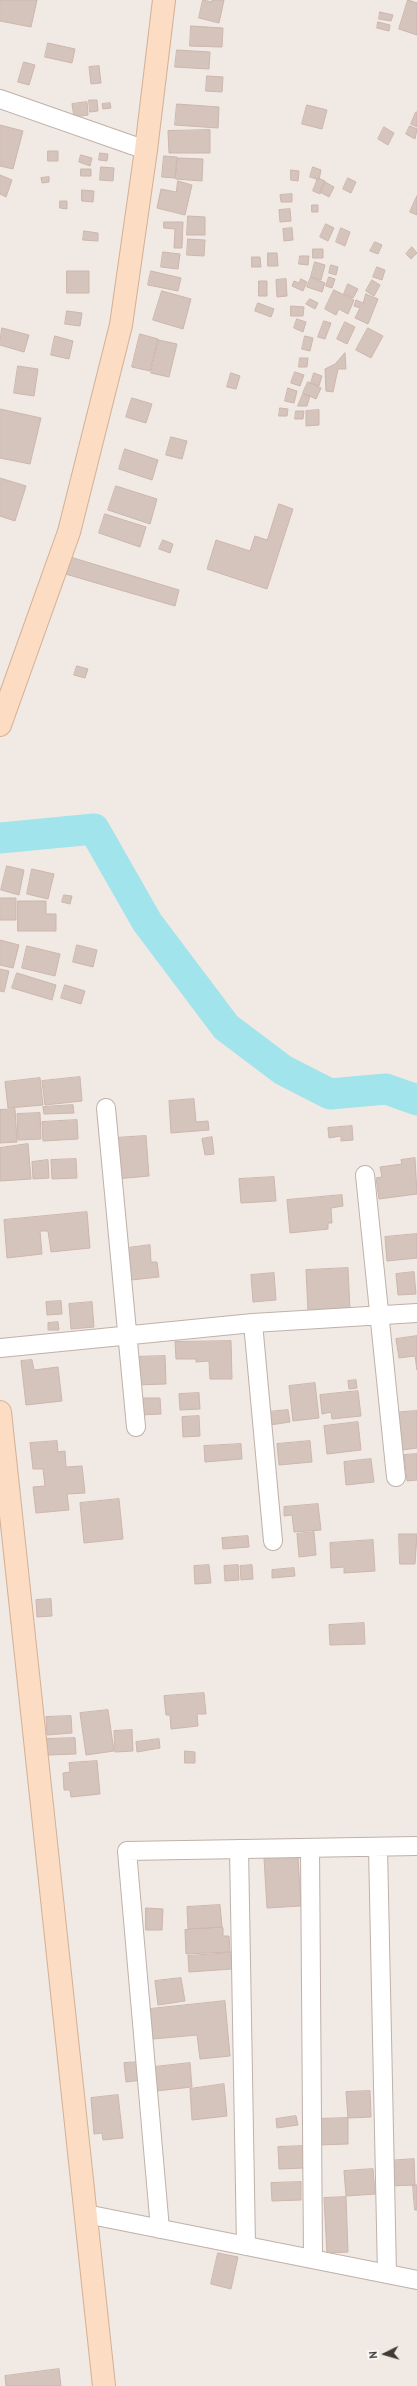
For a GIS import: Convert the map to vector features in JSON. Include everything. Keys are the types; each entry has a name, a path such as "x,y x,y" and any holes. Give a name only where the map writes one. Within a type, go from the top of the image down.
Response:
{"main road":[{"path":"0,725 69,532 121,325 146,150 164,0"},
{"path":"0,1412 104,2386"}],"street":[{"path":"0,100 146,150"},
{"path":"106,1108 136,1427"},
{"path":"365,1175 378,1314 396,1477"},
{"path":"0,1348 253,1323 378,1314 417,1313"},
{"path":"253,1323 273,1541"},
{"path":"160,2229 127,1851 417,1846"},
{"path":"378,1847 387,2274"},
{"path":"310,1848 313,2259"},
{"path":"239,1849 246,2246"},
{"path":"86,2214 417,2280"}],"building":[{"path":"0,0 37,0 31,27 0,21"},
{"path":"203,0 212,2 212,0 224,0 219,23 199,18"},
{"path":"408,0 417,3 417,35 399,29"},
{"path":"380,12 393,15 391,21 379,19"},
{"path":"378,22 390,25 389,31 377,28"},
{"path":"191,26 223,28 222,47 190,46"},
{"path":"48,43 75,49 72,63 45,57"},
{"path":"177,50 210,52 209,69 175,67"},
{"path":"24,62 35,65 29,85 18,82"},
{"path":"99,66 101,83 91,84 89,67"},
{"path":"207,76 223,77 222,92 206,91"},
{"path":"89,100 97,100 98,111 90,112"},
{"path":"87,102 88,115 74,117 72,104"},
{"path":"110,103 111,108 103,109 102,104"},
{"path":"177,104 219,107 218,128 175,125"},
{"path":"307,105 327,110 322,129 302,124"},
{"path":"417,112 417,127 411,124"},
{"path":"0,125 23,131 13,169 0,166"},
{"path":"410,126 417,129 415,139 406,134"},
{"path":"384,127 394,133 388,145 378,139"},
{"path":"210,130 210,153 169,153 168,131"},
{"path":"48,151 58,151 58,161 48,161"},
{"path":"100,153 108,154 107,161 99,160"},
{"path":"81,155 92,158 90,166 79,162"},
{"path":"164,156 177,157 175,178 162,177"},
{"path":"178,158 203,159 202,181 176,179"},
{"path":"101,167 114,168 113,181 100,180"},
{"path":"313,167 321,170 319,180 310,177"},
{"path":"81,169 91,169 91,176 81,176"},
{"path":"291,170 299,171 298,181 291,180"},
{"path":"0,175 12,180 6,197 0,194"},
{"path":"49,177 49,182 42,183 41,178"},
{"path":"318,178 325,181 320,194 313,191"},
{"path":"348,178 356,182 351,193 343,189"},
{"path":"178,181 192,185 185,215 157,208 161,189 176,192"},
{"path":"325,182 334,187 329,197 320,192"},
{"path":"82,190 94,191 93,202 82,201"},
{"path":"292,194 292,202 281,202 280,195"},
{"path":"417,196 417,215 410,212"},
{"path":"60,201 67,201 67,209 60,208"},
{"path":"312,205 318,205 318,212 312,212"},
{"path":"290,209 291,221 280,222 279,210"},
{"path":"188,216 205,217 205,235 187,235"},
{"path":"164,222 183,222 182,248 174,248 175,229 164,228"},
{"path":"326,224 334,228 328,241 320,237"},
{"path":"292,228 293,240 284,241 283,229"},
{"path":"341,228 350,232 345,246 336,242"},
{"path":"84,231 98,233 98,241 83,240"},
{"path":"188,239 205,240 204,256 187,255"},
{"path":"375,242 382,245 378,254 370,251"},
{"path":"412,247 417,253 411,259 406,254"},
{"path":"313,249 323,249 323,258 313,258"},
{"path":"163,252 180,254 178,269 161,267"},
{"path":"268,253 277,253 278,266 268,266"},
{"path":"300,256 309,256 308,265 299,264"},
{"path":"252,257 260,257 261,267 252,267"},
{"path":"315,262 325,265 321,280 311,277"},
{"path":"331,265 338,267 336,275 329,273"},
{"path":"377,267 385,270 382,280 373,277"},
{"path":"67,271 89,271 89,293 67,293"},
{"path":"151,271 181,278 178,291 148,285"},
{"path":"311,277 325,283 322,292 307,287"},
{"path":"329,277 335,279 332,288 326,286"},
{"path":"286,279 287,296 277,297 276,280"},
{"path":"301,279 307,282 303,291 292,286 294,281 299,283"},
{"path":"372,280 380,285 374,296 366,291"},
{"path":"259,281 267,281 267,296 259,296"},
{"path":"348,284 358,289 353,298 344,294"},
{"path":"334,290 354,300 348,314 339,309 336,315 325,309"},
{"path":"162,291 191,299 183,329 153,320"},
{"path":"366,294 378,299 368,324 355,318 360,308 354,306 356,300 363,303"},
{"path":"310,299 318,303 315,309 306,304"},
{"path":"258,303 274,309 271,317 255,311"},
{"path":"291,306 304,307 303,316 291,316"},
{"path":"67,311 82,313 80,326 65,324"},
{"path":"297,319 306,322 303,332 294,328"},
{"path":"324,321 331,323 325,339 318,337"},
{"path":"345,322 355,327 347,344 337,339"},
{"path":"2,328 29,335 24,352 0,345"},
{"path":"368,328 383,336 371,358 356,350"},
{"path":"140,334 158,339 150,371 132,367"},
{"path":"55,336 73,341 69,359 51,355"},
{"path":"305,336 313,338 310,351 302,349"},
{"path":"159,340 177,344 169,377 151,373"},
{"path":"345,353 346,369 338,369 333,392 326,391 325,369 335,364"},
{"path":"300,358 308,358 307,367 299,367"},
{"path":"18,366 38,369 34,396 14,393"},
{"path":"295,372 304,375 300,386 291,383"},
{"path":"231,373 240,376 236,389 227,387"},
{"path":"314,373 322,376 319,386 311,383"},
{"path":"308,382 321,388 316,399 303,393"},
{"path":"288,388 297,391 294,403 285,401"},
{"path":"303,394 310,396 307,406 298,406"},
{"path":"132,398 152,404 146,423 126,417"},
{"path":"280,408 288,409 287,416 279,416"},
{"path":"0,409 41,418 30,464 0,458"},
{"path":"319,410 319,425 306,426 306,411"},
{"path":"296,411 304,411 303,419 295,419"},
{"path":"171,437 187,441 182,459 166,455"},
{"path":"125,449 158,460 152,480 119,469"},
{"path":"0,478 26,486 15,521 0,516"},
{"path":"116,486 157,499 150,524 108,510"},
{"path":"279,504 293,509 267,589 207,569 216,540 250,551 255,536 267,540"},
{"path":"105,514 146,527 140,547 99,533"},
{"path":"163,540 173,544 170,553 159,549"},
{"path":"67,556 179,590 175,606 62,573"},
{"path":"77,666 88,669 85,678 74,675"},
{"path":"7,866 24,870 19,895 1,890"},
{"path":"32,869 54,874 48,899 27,894"},
{"path":"64,895 72,896 70,904 62,902"},
{"path":"0,898 16,898 16,920 0,920"},
{"path":"18,901 46,901 46,914 56,914 56,931 18,931"},
{"path":"0,940 19,945 13,968 0,965"},
{"path":"77,945 97,950 93,967 73,962"},
{"path":"27,946 60,954 55,976 22,968"},
{"path":"0,969 9,971 4,992 0,991"},
{"path":"17,973 56,985 52,1000 12,988"},
{"path":"65,985 85,991 81,1004 61,998"},
{"path":"80,1077 82,1101 45,1105 42,1081"},
{"path":"40,1078 43,1105 8,1108 5,1082"},
{"path":"194,1099 196,1122 208,1121 209,1130 171,1133 169,1101"},
{"path":"73,1105 74,1113 44,1114 43,1107"},
{"path":"15,1109 17,1142 0,1143 0,1110"},
{"path":"40,1113 41,1139 18,1140 17,1114"},
{"path":"77,1120 78,1139 43,1141 42,1122"},
{"path":"352,1126 353,1140 341,1141 341,1136 329,1138 328,1128"},
{"path":"146,1136 149,1176 116,1179 114,1138"},
{"path":"212,1137 214,1154 205,1155 202,1139"},
{"path":"28,1144 31,1179 0,1181 0,1148"},
{"path":"415,1158 417,1194 379,1199 376,1178 382,1177 380,1167 402,1164 401,1160"},
{"path":"76,1159 77,1178 52,1179 51,1160"},
{"path":"48,1160 49,1178 33,1179 32,1162"},
{"path":"274,1177 276,1201 241,1203 239,1179"},
{"path":"342,1195 343,1206 331,1208 332,1223 328,1223 328,1229 290,1233 287,1200"},
{"path":"87,1212 90,1248 51,1252 48,1231 40,1231 42,1254 7,1258 4,1220"},
{"path":"417,1234 417,1258 387,1261 385,1237"},
{"path":"150,1245 151,1262 157,1262 159,1277 131,1280 128,1248"},
{"path":"348,1268 350,1310 308,1311 306,1270"},
{"path":"414,1272 416,1294 398,1295 396,1274"},
{"path":"274,1273 276,1300 253,1302 251,1275"},
{"path":"61,1301 62,1314 47,1315 46,1302"},
{"path":"92,1302 94,1327 71,1329 69,1304"},
{"path":"58,1322 59,1330 48,1330 48,1323"},
{"path":"417,1336 417,1370 415,1356 399,1358 396,1339"},
{"path":"231,1341 232,1379 210,1379 209,1361 196,1362 196,1359 176,1359 175,1342"},
{"path":"165,1356 166,1384 135,1385 134,1357"},
{"path":"32,1360 34,1370 58,1367 62,1401 26,1405 21,1361"},
{"path":"356,1380 357,1388 349,1389 348,1381"},
{"path":"315,1383 319,1418 293,1421 289,1386"},
{"path":"358,1391 361,1416 332,1419 331,1412 322,1414 320,1395"},
{"path":"199,1393 200,1409 180,1410 179,1394"},
{"path":"137,1398 160,1398 161,1414 138,1415"},
{"path":"288,1410 290,1422 270,1425 268,1412"},
{"path":"417,1411 417,1448 394,1451 390,1413"},
{"path":"199,1416 200,1436 183,1437 182,1417"},
{"path":"358,1422 361,1450 327,1454 324,1426"},
{"path":"57,1441 58,1452 65,1451 66,1467 82,1466 85,1493 67,1494 69,1510 36,1513 33,1487 45,1486 43,1469 33,1469 30,1443"},
{"path":"310,1441 312,1462 279,1465 277,1444"},
{"path":"241,1444 242,1459 205,1462 204,1446"},
{"path":"417,1454 417,1480 407,1481 404,1455"},
{"path":"371,1459 374,1482 346,1485 344,1462"},
{"path":"119,1499 123,1539 84,1543 80,1503"},
{"path":"318,1504 321,1530 294,1532 292,1515 284,1516 284,1507"},
{"path":"314,1532 316,1555 299,1557 297,1534"},
{"path":"399,1534 417,1534 415,1564 400,1564"},
{"path":"248,1536 249,1547 223,1549 222,1538"},
{"path":"373,1540 375,1571 344,1573 344,1567 331,1568 330,1543"},
{"path":"209,1565 211,1583 195,1584 194,1566"},
{"path":"238,1565 239,1580 225,1581 224,1566"},
{"path":"252,1565 253,1579 241,1580 240,1566"},
{"path":"294,1568 295,1576 272,1578 272,1570"},
{"path":"51,1599 52,1616 37,1617 36,1600"},
{"path":"364,1623 365,1644 330,1645 329,1625"},
{"path":"204,1693 206,1714 197,1714 198,1726 171,1729 170,1715 166,1715 164,1696"},
{"path":"108,1710 114,1751 86,1755 80,1713"},
{"path":"71,1716 72,1733 47,1735 46,1717"},
{"path":"132,1730 133,1751 115,1752 114,1731"},
{"path":"75,1738 76,1754 47,1755 46,1739"},
{"path":"159,1739 160,1748 137,1752 136,1742"},
{"path":"185,1751 195,1752 195,1763 185,1763"},
{"path":"97,1761 100,1794 71,1797 70,1790 64,1790 63,1773 70,1772 69,1763"},
{"path":"298,1856 301,1906 267,1908 264,1858"},
{"path":"220,1905 222,1927 188,1929 187,1907"},
{"path":"146,1908 163,1909 162,1930 146,1930"},
{"path":"223,1928 223,1936 229,1936 230,1952 186,1954 185,1930"},
{"path":"231,1953 232,1969 189,1972 188,1956"},
{"path":"181,1978 185,2001 158,2005 155,1981"},
{"path":"225,2001 230,2056 200,2059 197,2035 153,2039 150,2009"},
{"path":"140,2062 142,2080 126,2082 124,2063"},
{"path":"190,2063 192,2087 156,2091 154,2067"},
{"path":"224,2084 227,2116 192,2120 190,2089"},
{"path":"370,2091 371,2117 348,2118 346,2092"},
{"path":"118,2095 123,2138 103,2140 102,2133 94,2134 91,2098"},
{"path":"296,2116 298,2125 277,2128 276,2119"},
{"path":"348,2118 348,2144 318,2145 317,2119"},
{"path":"303,2146 304,2168 279,2169 278,2147"},
{"path":"414,2159 415,2185 388,2186 387,2161"},
{"path":"373,2169 375,2194 346,2196 344,2171"},
{"path":"301,2182 301,2200 272,2201 271,2183"},
{"path":"413,2185 417,2185 417,2210 415,2210"},
{"path":"346,2197 348,2252 327,2253 324,2198"},
{"path":"218,2253 238,2257 231,2289 211,2284"},
{"path":"59,2369 61,2386 6,2386 5,2376"}],"waterway":[{"path":"0,838 94,829 147,922 226,1027 283,1070 330,1094 386,1089 417,1100"}]}
